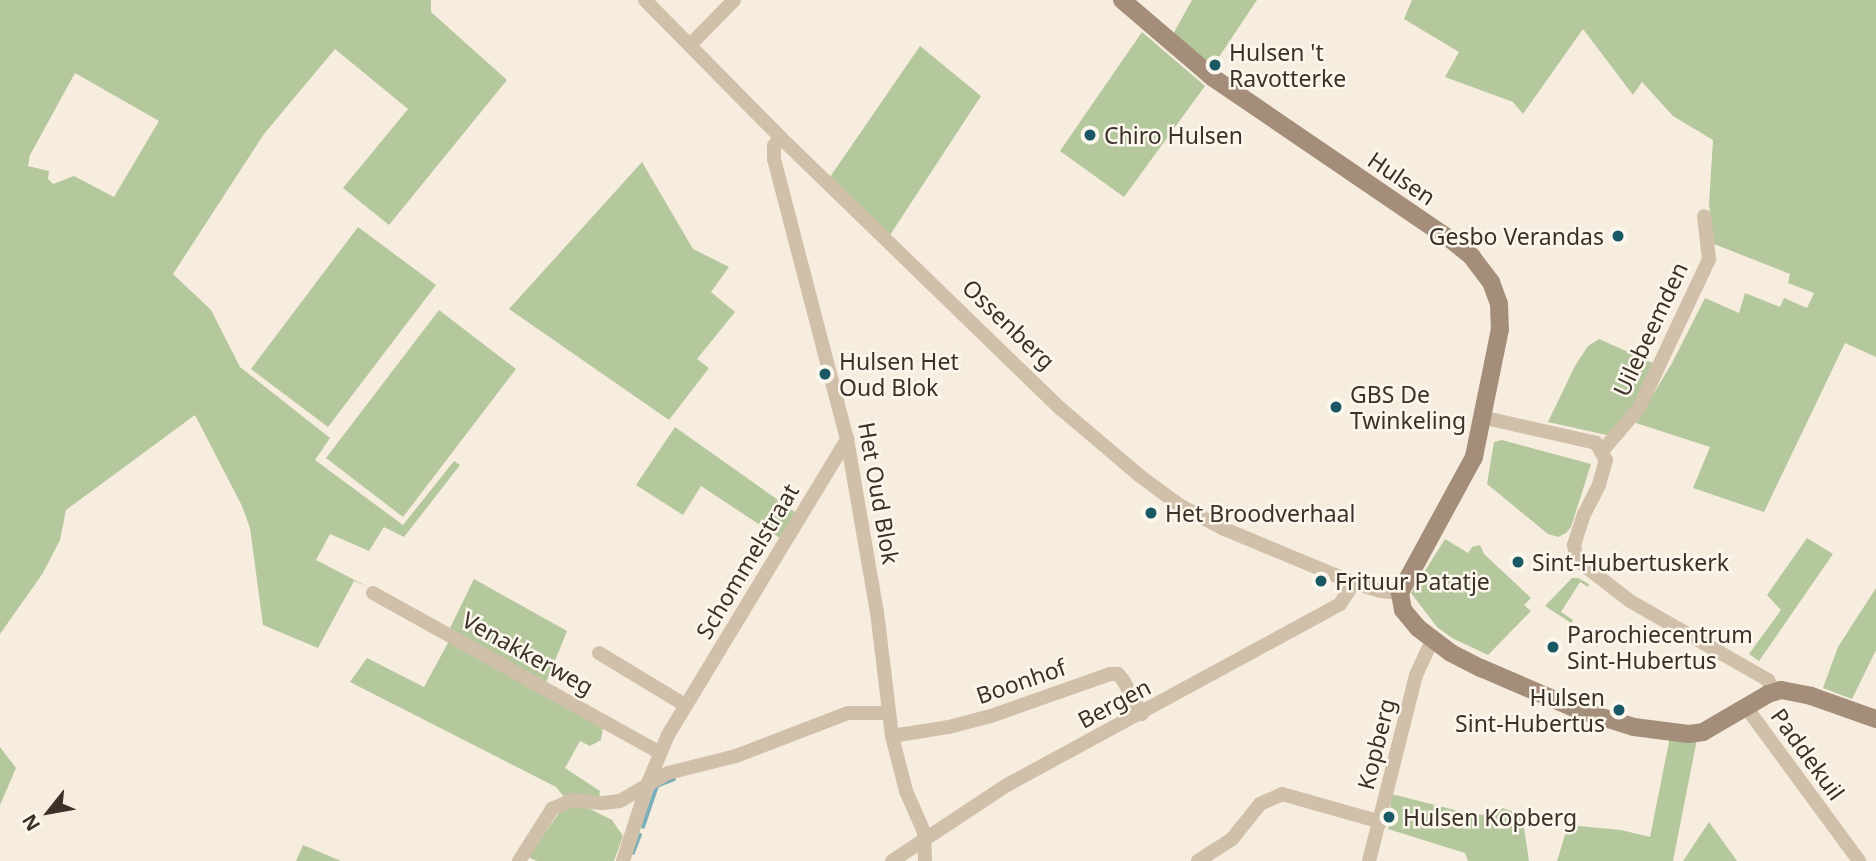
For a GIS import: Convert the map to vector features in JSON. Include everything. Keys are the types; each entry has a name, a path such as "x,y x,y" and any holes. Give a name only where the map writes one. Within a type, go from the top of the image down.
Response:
{"street":[{"name":"Ossenberg","path":"645,0 780,137 1061,409 1140,476 1179,505 1222,528 1354,583 1380,591 1400,593"},
{"path":"690,46 734,0"},
{"name":"Hulsen","path":"1122,0 1212,78 1455,243 1483,269 1499,304 1500,329 1474,457 1400,593"},
{"name":"Het Oud Blok","path":"780,137 774,146 774,159 847,439 877,612 892,736 905,791 924,832 925,861"},
{"name":"Uilebeemden","path":"1603,450 1639,408 1709,259 1704,216"},
{"path":"1481,417 1597,443 1606,460 1574,545 1580,564 1630,601 1769,680 1774,692"},
{"name":"Schommelstraat","path":"624,861 648,783 685,705 847,439"},
{"name":"Bergen","path":"892,861 1007,785 1340,604 1354,583"},
{"name":"Venakkerweg","path":"373,593 661,752"},
{"path":"1400,593 1400,603 1408,618 1432,641 1481,668 1547,697 1604,719 1634,727 1697,734 1774,692 1796,691 1876,719"},
{"name":"Kopberg","path":"1369,861 1416,675 1432,641"},
{"path":"599,653 685,705"},
{"name":"Boonhof","path":"892,736 949,727 990,716 1110,674 1118,674 1124,680 1142,714"},
{"name":"Paddekuil","path":"1746,707 1859,861"},
{"path":"519,861 552,809 572,800 603,803 620,801 668,774 736,756 848,713 889,713"},
{"path":"1198,861 1232,839 1260,804 1282,794 1298,796 1381,822"}],"green space":[{"path":"0,0 431,0 431,12 507,80 389,225 343,188 408,109 335,49 264,134 173,274 211,310 240,367 330,438 315,460 403,525 454,461 460,465 404,537 384,527 369,551 330,534 316,560 368,587 354,581 318,648 263,625 250,528 242,506 195,415 66,510 60,540 43,573 0,634","holes":["75,73 159,121 114,197 74,176 53,184 48,179 49,171 28,166 30,155"]},
{"path":"1192,0 1257,0 1211,69 1172,36"},
{"path":"1412,0 1876,0 1876,357 1845,343 1764,512 1693,488 1710,447 1636,423 1672,363 1705,298 1739,313 1745,293 1780,307 1784,298 1807,308 1814,293 1788,283 1790,274 1714,244 1709,204 1713,140 1673,116 1642,82 1633,95 1583,29 1523,114 1513,102 1445,77 1459,52 1404,19"},
{"path":"1142,32 1205,86 1124,197 1060,151"},
{"path":"920,46 981,96 890,235 830,177"},
{"path":"642,162 693,249 729,267 711,292 735,312 697,359 709,368 669,420 509,309"},
{"path":"358,227 436,285 328,427 251,369"},
{"path":"439,310 516,369 403,517 326,458"},
{"path":"1599,339 1655,364 1637,404 1611,436 1548,422 1575,366 1588,346"},
{"path":"675,427 795,512 780,538 701,486 683,515 636,485"},
{"path":"1502,440 1591,464 1571,527 1566,533 1558,537 1548,534 1487,484 1494,442"},
{"path":"1807,538 1833,554 1759,661 1749,654 1781,610 1767,595"},
{"path":"1445,539 1468,553 1472,547 1480,545 1484,554 1531,598 1524,605 1531,611 1488,655 1452,638 1437,627 1411,593"},
{"path":"1572,578 1589,584 1588,587 1580,582 1561,612 1573,620 1571,623 1545,606"},
{"path":"474,579 567,631 545,685 449,630"},
{"path":"1876,588 1876,650 1852,699 1823,688 1838,647"},
{"path":"449,641 603,727 601,740 590,746 580,741 565,768 600,791 599,799 564,797 556,787 350,682 367,658 424,687"},
{"path":"1670,737 1697,739 1673,861 1557,861 1568,825 1621,830 1650,837"},
{"path":"0,747 16,768 0,805"},
{"path":"1392,794 1474,815 1496,814 1500,807 1522,815 1529,861 1468,861 1465,853 1388,829"},
{"path":"572,806 590,809 612,820 623,836 614,861 537,861 528,857 559,813"},
{"path":"1709,822 1737,861 1683,861"},
{"path":"303,845 341,861 296,861"}],"waterway":[{"path":"643,827 657,786 674,779"},
{"path":"633,853 640,835"}],"place":[{"name":"Hulsen 't Ravotterke","path":"1215,65"},
{"name":"Chiro Hulsen","path":"1090,135"},
{"name":"Gesbo Verandas","path":"1618,236"},
{"name":"Hulsen Het Oud Blok","path":"825,374"},
{"name":"GBS De Twinkeling","path":"1336,407"},
{"name":"Het Broodverhaal","path":"1151,513"},
{"name":"Sint-Hubertuskerk","path":"1518,562"},
{"name":"Frituur Patatje","path":"1321,581"},
{"name":"Parochiecentrum Sint-Hubertus","path":"1553,647"},
{"name":"Hulsen Sint-Hubertus","path":"1619,710"},
{"name":"Hulsen Kopberg","path":"1389,817"}]}
